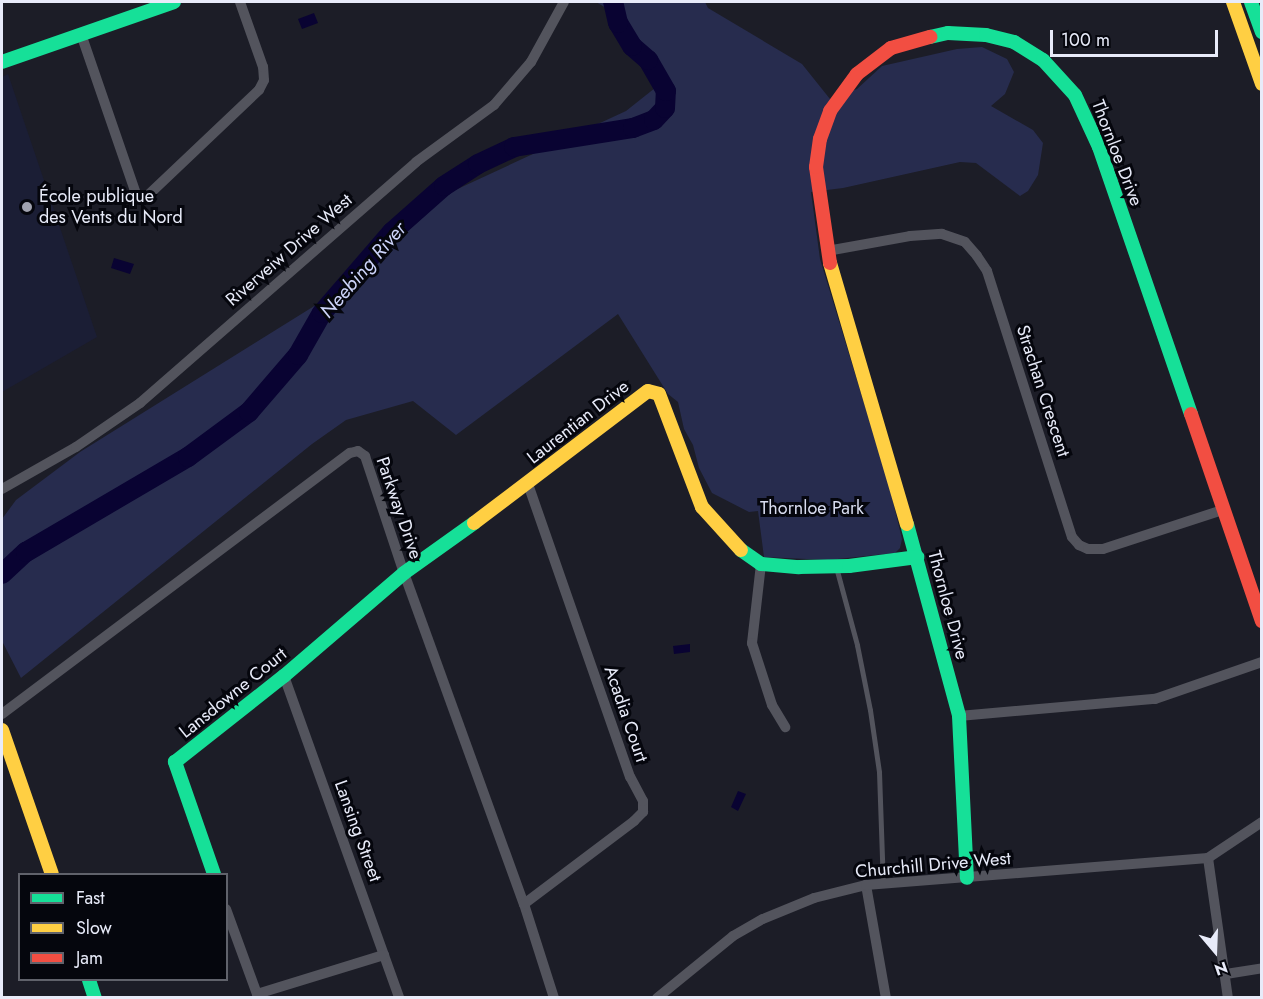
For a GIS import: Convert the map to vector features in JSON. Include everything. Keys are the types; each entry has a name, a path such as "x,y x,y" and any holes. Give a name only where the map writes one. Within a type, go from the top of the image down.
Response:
{"main road":[{"path":"2,62 174,2"},
{"path":"1233,2 1262,84"},
{"path":"1251,2 1262,32"},
{"name":"Thornloe Drive","path":"967,878 959,716 917,557 827,251 816,167 820,139 830,111 857,74 879,56 902,43 948,33 986,34 1014,42 1032,52 1043,60 1075,95 1092,129 1262,621"},
{"name":"Laurentian Drive","path":"404,573 528,484 639,396 654,392 659,394 702,507 719,530 761,564"},
{"path":"761,564 836,566 917,557"},
{"name":"Lansdowne Court","path":"214,873 175,762 284,676 404,573"},
{"path":"2,730 52,873"},
{"path":"89,981 95,998"}],"street":[{"path":"81,34 136,194 143,200 259,90 264,80 263,67 240,2"},
{"name":"Riverveiw Drive West","path":"2,489 76,447 140,403 408,169 494,105 531,62 564,2"},
{"name":"Strachan Crescent","path":"827,251 907,236 942,234 965,242 987,270 1072,537 1079,545 1088,549 1102,549 1222,510"},
{"name":"Parkway Drive","path":"2,714 350,453 358,451 365,456 404,573 524,904 554,998"},
{"name":"Acadia Court","path":"524,904 634,821 643,812 644,801 630,777 528,484"},
{"path":"761,564 752,643 772,705 785,727"},
{"path":"959,716 1155,699 1262,662"},
{"name":"Lansing Street","path":"284,676 399,998"},
{"path":"1228,998 1208,858 1262,822"},
{"name":"Churchill Drive West","path":"657,998 713,950 763,919 814,898 866,885 1208,858"},
{"path":"866,885 886,998"},
{"path":"228,914 257,994 384,955"},
{"path":"1226,974 1262,968"}],"lane":[{"path":"836,566 857,645 870,710 879,772 883,884"}],"shaded area":[{"path":"314,13 318,23 302,29 298,19"},
{"name":"École publique des Vents du Nord","path":"8,74 97,337 2,392 2,77"},
{"path":"114,258 134,264 130,274 111,268"},
{"path":"690,644 690,652 674,654 673,646"},
{"path":"738,791 746,794 738,811 731,807"}],"green space":[{"name":"Thornloe Park","path":"596,2 705,2 708,8 802,64 830,99 857,89 882,66 957,49 982,47 1007,59 1014,72 1005,94 991,106 1033,130 1043,143 1038,175 1028,191 1020,196 976,163 960,162 843,188 811,192 820,259 889,485 902,539 900,548 895,553 828,560 764,557 758,511 749,512 712,493 699,468 693,445 684,429 678,402 668,394 618,314 456,435 413,401 346,420 312,444 21,678 2,641 2,519 16,500 80,452 348,285 451,192 626,111 660,84 652,58 637,44 628,21"}],"waterway":[{"name":"Neebing River","path":"2,574 26,552 188,457 249,412 298,355 322,313 392,232 444,186 478,164 514,147 633,128 654,120 665,108 666,91 648,60 632,46 618,23 613,2"}],"traffic: fast":[{"path":"2,62 174,2"},
{"path":"1251,2 1262,32"},
{"path":"930,37 948,33 986,35 1014,42 1043,60 1075,95 1099,147 1191,414"},
{"path":"214,873 175,762 284,676 404,573 474,523"},
{"path":"907,524 959,716 967,878"},
{"path":"741,550 761,564 799,567 849,566 917,557"},
{"path":"89,981 95,998"}],"traffic: slow":[{"path":"1233,2 1262,84"},
{"path":"830,263 907,524"},
{"path":"474,523 648,391 659,394 702,507 741,550"},
{"path":"2,730 52,873"}],"traffic: jam":[{"path":"830,263 816,167 820,139 830,111 857,74 891,48 930,37"},
{"path":"1191,414 1262,621"}],"place":[{"name":"École publique des Vents du Nord","path":"27,207"}]}
